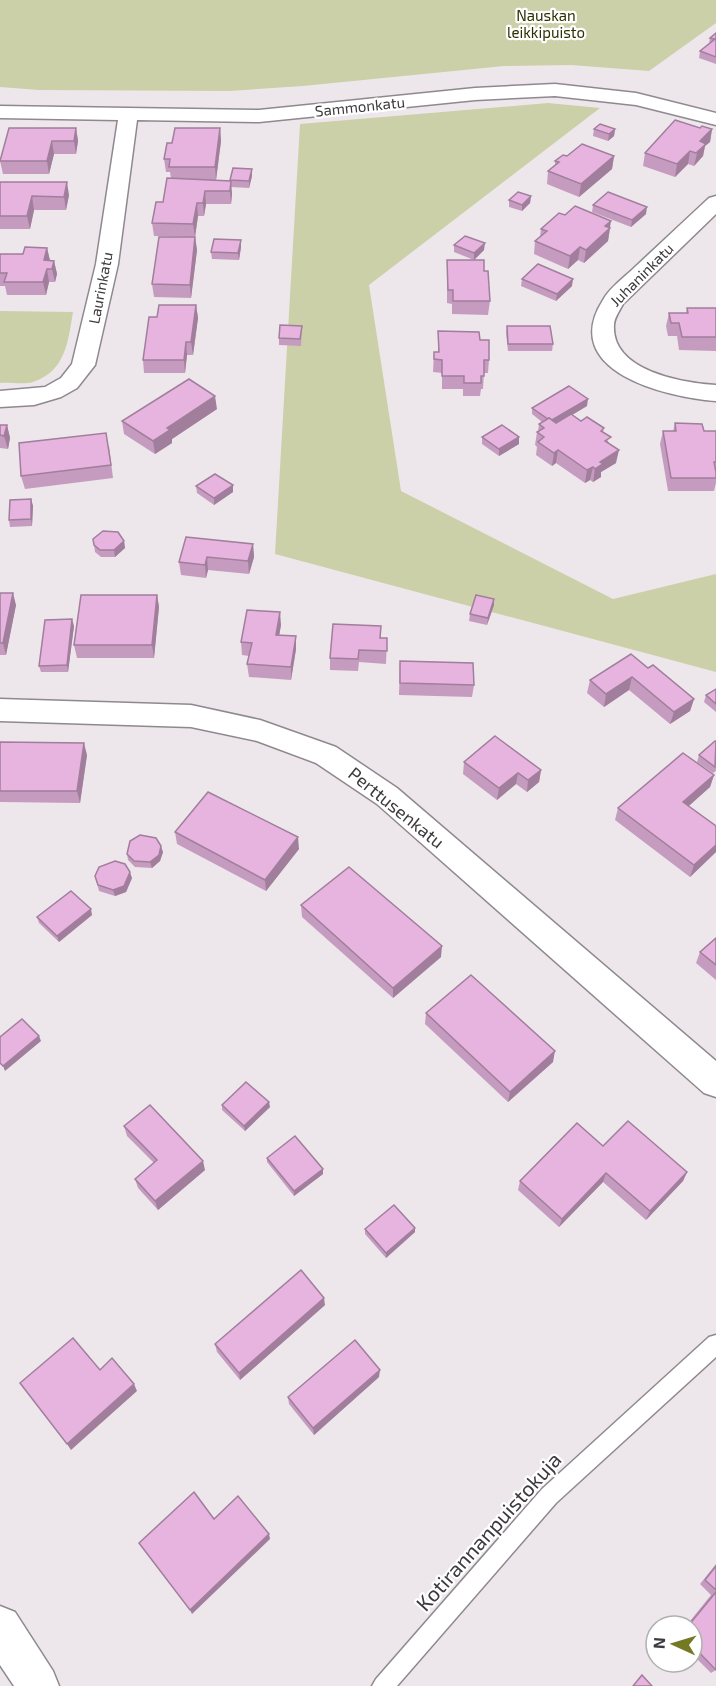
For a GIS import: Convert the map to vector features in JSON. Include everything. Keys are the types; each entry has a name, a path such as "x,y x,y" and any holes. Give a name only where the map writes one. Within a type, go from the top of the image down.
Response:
{"street":[{"name":"Sammonkatu","path":"0,112 259,117 475,94 555,90 636,99 716,119"},
{"name":"Laurinkatu","path":"0,399 34,397 53,392 69,383 83,365 107,264 128,116"},
{"name":"Juhaninkatu","path":"716,202 613,301 604,318 603,333 611,354 640,376 679,390 716,393"},
{"name":"Perttusenkatu","path":"0,710 191,716 260,731 326,755 387,796 716,1082"},
{"path":"0,1627 38,1686"}],"lane":[{"name":"Kotirannanpuistokuja","path":"383,1686 549,1496 716,1344"}],"green space":[{"name":"Nauskan leikkipuisto","path":"0,0 716,0 716,23 649,71 571,65 504,66 229,91 39,90 0,87"},
{"path":"548,103 600,108 369,285 401,491 613,599 716,574 716,672 275,554 300,124"},
{"path":"0,311 73,312 67,344 59,363 44,377 29,383 0,383"}],"building":[{"path":"716,33 716,57 700,51 715,39 710,38"},
{"path":"675,120 700,128 702,126 712,129 700,141 706,144 696,153 690,151 677,164 645,153"},
{"path":"600,124 615,129 609,134 594,129"},
{"path":"9,128 76,128 74,141 52,141 47,161 0,161"},
{"path":"175,128 220,128 215,167 169,167 170,159 164,159 167,143 172,143"},
{"path":"582,144 614,156 581,184 548,171 559,162 555,161 563,155 567,156"},
{"path":"233,168 252,169 249,181 230,180"},
{"path":"167,178 231,181 230,191 205,191 203,203 197,203 193,224 152,223 156,202 163,202"},
{"path":"0,182 67,182 64,197 32,196 27,216 0,216"},
{"path":"518,192 531,196 522,205 509,200"},
{"path":"608,192 647,207 632,220 593,205"},
{"path":"575,206 611,221 605,226 610,228 586,250 580,247 570,256 535,241 547,231 541,229 559,213 565,215"},
{"path":"465,236 485,243 474,253 454,245"},
{"path":"159,237 195,237 190,285 152,284"},
{"path":"214,239 241,240 238,253 211,252"},
{"path":"25,247 47,248 44,260 54,261 52,269 47,269 43,282 4,282 7,273 0,273 0,254 23,254"},
{"path":"447,260 484,260 484,271 488,271 490,301 453,301 453,290 448,290"},
{"path":"538,264 573,279 557,294 522,279"},
{"path":"159,305 196,305 191,342 186,342 184,360 143,360 149,317 157,317"},
{"path":"687,308 716,308 716,337 682,337 679,323 671,323 669,313 688,313"},
{"path":"280,325 302,326 300,339 279,338"},
{"path":"507,326 550,326 553,344 508,344"},
{"path":"438,331 479,332 480,340 489,340 489,360 484,360 484,376 481,376 481,383 464,383 464,376 442,376 442,360 434,359 434,352 439,352"},
{"path":"189,379 215,396 167,428 170,430 153,441 122,421"},
{"path":"569,386 588,399 552,420 532,408"},
{"path":"571,414 581,421 587,417 604,428 601,431 611,437 605,441 619,450 600,462 603,464 595,469 593,467 587,470 558,450 554,453 538,442 544,437 537,432 544,428 539,424 549,418 556,423"},
{"path":"675,423 702,424 704,431 716,431 716,462 714,462 716,478 671,478 663,431 676,431"},
{"path":"0,425 7,425 4,436 0,435"},
{"path":"502,425 519,437 499,449 482,437"},
{"path":"106,433 111,465 21,476 19,443"},
{"path":"215,474 233,485 214,498 196,486"},
{"path":"31,499 31,519 9,520 10,500"},
{"path":"103,531 118,532 124,541 114,550 100,550 94,545 93,539"},
{"path":"186,537 253,544 248,561 207,557 205,565 179,562"},
{"path":"0,593 13,593 3,643 0,643"},
{"path":"81,595 157,595 152,645 74,645"},
{"path":"476,595 494,599 488,618 470,614"},
{"path":"247,610 280,612 276,635 296,636 291,667 247,664 252,643 241,642"},
{"path":"72,619 67,665 39,666 45,620"},
{"path":"333,624 381,626 380,638 387,638 387,651 359,650 358,659 330,658"},
{"path":"631,654 648,668 653,665 694,699 674,712 632,677 606,694 590,680"},
{"path":"400,661 473,663 474,685 400,683"},
{"path":"716,689 716,704 706,695"},
{"path":"495,736 541,770 528,780 518,773 499,788 464,762"},
{"path":"716,741 715,767 699,755"},
{"path":"0,742 84,743 77,791 0,791"},
{"path":"683,753 714,775 683,802 716,826 716,845 694,865 618,808"},
{"path":"208,792 298,837 265,880 175,832"},
{"path":"140,835 156,838 161,846 159,855 150,862 134,861 127,854 130,841"},
{"path":"115,861 125,864 130,872 124,886 113,890 98,885 95,876 99,867"},
{"path":"349,867 442,946 393,988 301,905"},
{"path":"71,891 91,909 57,936 37,917"},
{"path":"716,938 716,965 700,952"},
{"path":"471,975 555,1051 510,1092 426,1013"},
{"path":"22,1019 39,1036 3,1066 0,1063 0,1037"},
{"path":"246,1082 269,1102 244,1126 222,1105"},
{"path":"150,1105 203,1161 155,1201 135,1179 157,1160 124,1126"},
{"path":"628,1121 687,1172 650,1211 606,1173 562,1219 520,1181 577,1123 603,1146"},
{"path":"295,1136 323,1169 294,1191 267,1158"},
{"path":"394,1205 415,1228 386,1253 365,1229"},
{"path":"301,1270 324,1298 239,1373 215,1344"},
{"path":"73,1338 100,1370 112,1358 134,1384 67,1444 20,1383"},
{"path":"355,1340 380,1370 313,1428 288,1397"},
{"path":"194,1492 214,1519 238,1496 269,1534 190,1610 139,1543"},
{"path":"716,1566 716,1590 705,1580"},
{"path":"716,1592 716,1670 704,1658 704,1614 698,1614"},
{"path":"642,1675 652,1686 633,1686"}]}
